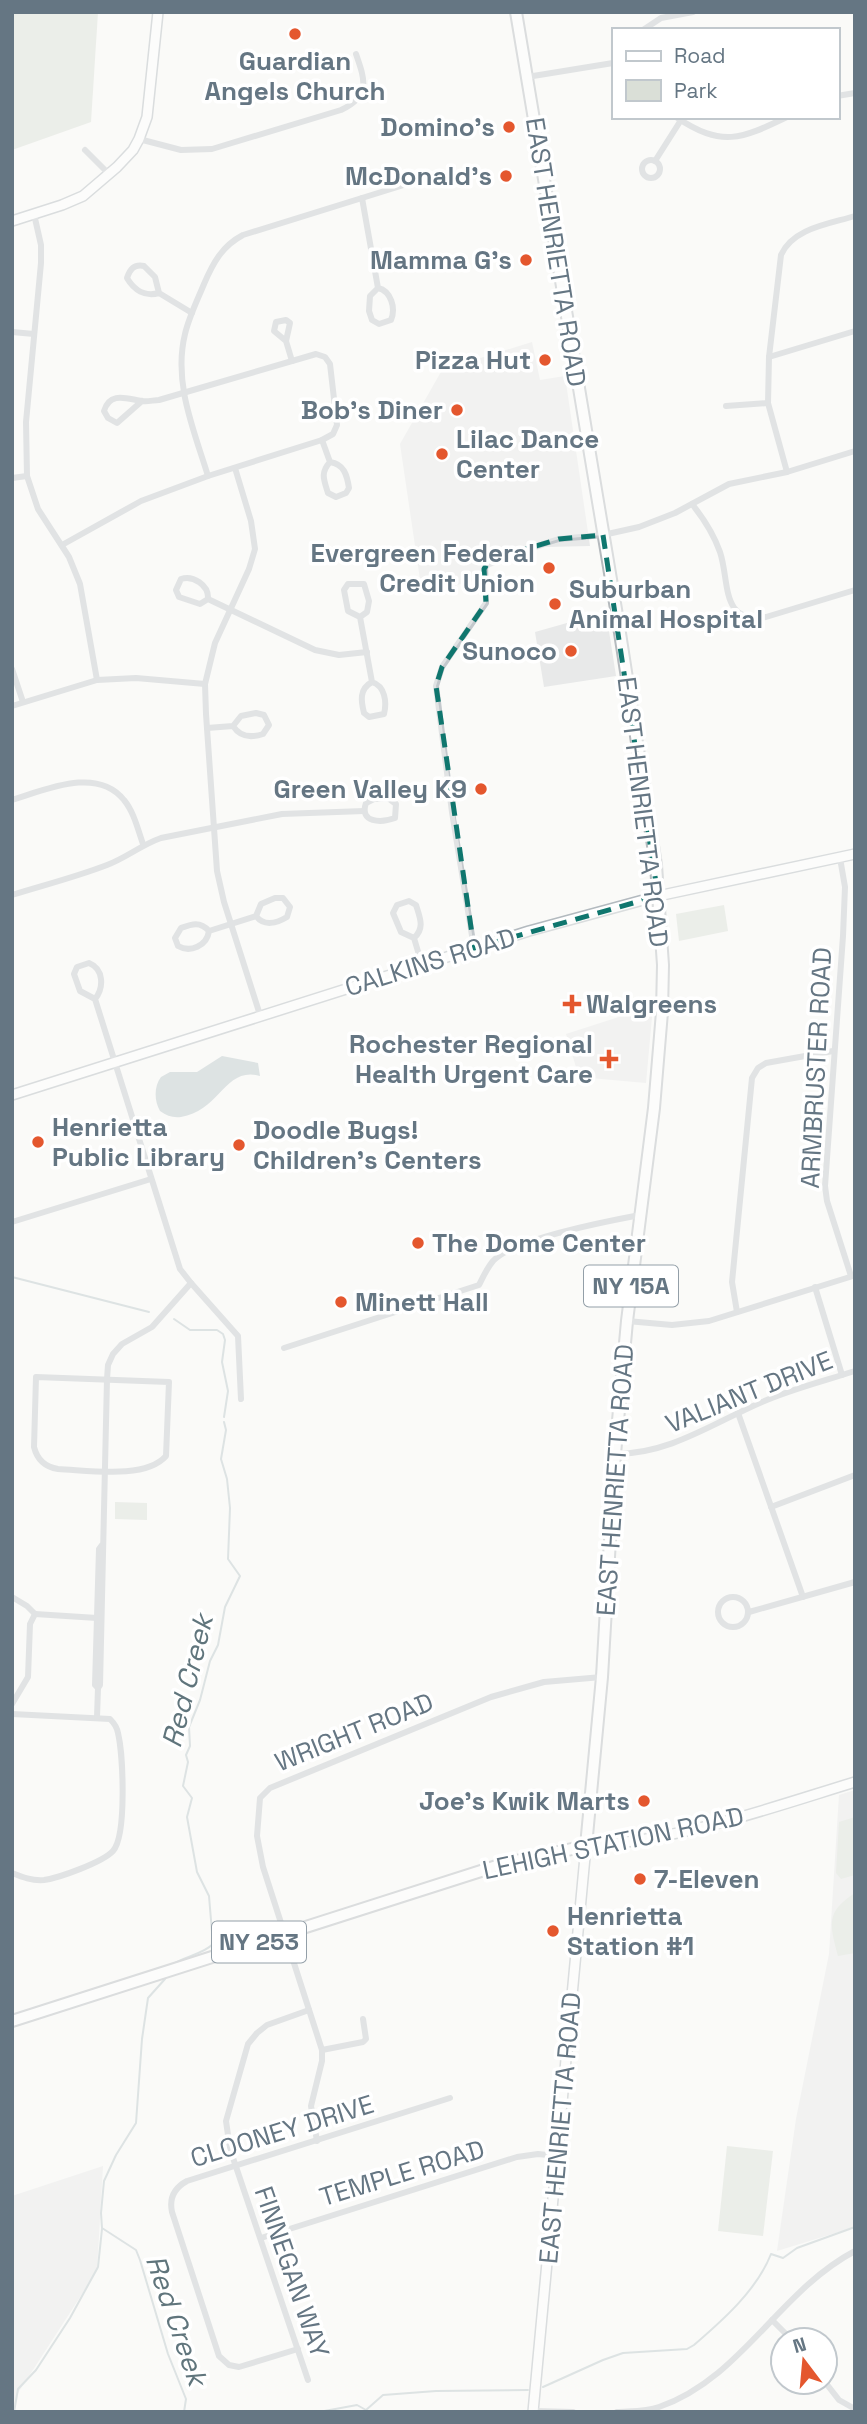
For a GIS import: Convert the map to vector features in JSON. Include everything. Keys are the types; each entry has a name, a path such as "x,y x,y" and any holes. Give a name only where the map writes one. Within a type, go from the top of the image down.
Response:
{"main road":[{"path":"12,221 74,201 93,189 126,158 139,139 149,105 159,12"},
{"name":"EAST HENRIETTA ROAD","path":"516,12 656,865 663,965 654,1108 627,1321 615,1454 602,1677 534,2412"},
{"name":"CALKINS ROAD","path":"12,1095 474,948 658,896 855,854"},
{"name":"LEHIGH STATION ROAD","path":"12,2021 506,1863 586,1846 625,1843 721,1822 855,1782"}],"street":[{"path":"646,28 661,18 693,12"},
{"path":"139,139 181,150 212,149 341,110 355,102 363,89 364,80 356,54"},
{"path":"527,77 612,63"},
{"path":"655,161 679,119 717,137 727,138 743,136 781,119"},
{"path":"85,150 109,174"},
{"path":"208,475 184,394 181,365 183,344 192,313 217,258 236,238 423,179"},
{"path":"362,198 378,288"},
{"path":"34,214 41,245 41,263 26,422 27,476 38,509 74,568 83,595 97,680"},
{"path":"788,472 768,403 769,357 779,264 784,248 802,233 855,216"},
{"path":"159,293 158,282 151,272 139,265 131,269 127,278 131,285 145,294 159,293 192,313"},
{"path":"378,288 390,295 394,312 391,320 379,324 370,318 369,302 372,293 378,288"},
{"path":"769,357 855,331"},
{"path":"12,332 34,334"},
{"path":"286,341 292,360"},
{"path":"62,545 127,507 208,475 322,440 333,434 337,425 330,363 316,354 184,394 142,401 116,398 108,402 104,411 108,418 117,423 142,401"},
{"path":"726,406 768,403"},
{"path":"322,440 330,462"},
{"path":"474,948 452,812 436,686 438,674 486,603 485,564 490,560 559,539 603,535 639,527 729,484 788,472 855,451"},
{"path":"330,462 344,469 349,488 346,494 336,497 328,493 323,473 330,462"},
{"path":"235,468 251,521 255,549 249,569 215,643 205,684 207,728 217,871 260,1016"},
{"path":"12,478 27,476"},
{"path":"692,504 714,538 731,604 740,615 747,618 766,617 855,590"},
{"path":"188,577 204,585 208,599 204,603 195,604 179,597 176,590 181,579 188,577"},
{"path":"360,582 366,587 369,608 360,617 348,611 344,590 348,584 360,582"},
{"path":"208,599 326,653 351,655 367,652"},
{"path":"360,617 372,682"},
{"path":"12,669 23,702"},
{"path":"12,706 97,680 136,678 205,684"},
{"path":"372,682 377,683 383,691 386,704 384,713 369,717 364,713 362,694 363,688 372,682"},
{"path":"207,728 233,726 241,716 256,713 264,715 269,725 263,734 248,736 233,726"},
{"path":"12,800 69,783 104,786 123,799 143,844"},
{"path":"382,798 391,799 397,810 395,818 378,821 368,818 364,811 364,806 370,800 382,798"},
{"path":"12,895 106,866 122,859 143,844 161,838 282,814 364,811"},
{"name":"ARMBRUSTER ROAD","path":"840,858 845,898 825,1186 827,1201 853,1275"},
{"path":"209,932 256,916 261,904 275,898 283,898 290,907 287,917 270,923 259,920 256,916"},
{"path":"414,938 421,929 421,923 416,905 409,901 397,905 393,914 401,932 414,938 422,965"},
{"path":"193,924 201,925 209,932 208,938 202,944 189,949 181,948 175,938 181,928 193,924"},
{"path":"95,999 80,992 74,974 77,967 89,963 98,970 102,985 95,999 180,1269 238,1336 241,1399"},
{"path":"737,1312 732,1282 751,1078 754,1071 766,1063 833,1051"},
{"path":"12,1222 151,1178"},
{"path":"284,1348 479,1285 494,1260 509,1249 576,1228 640,1215"},
{"path":"627,1321 684,1325 709,1321 853,1275"},
{"path":"97,1688 100,1685 108,1365 122,1344 152,1327 191,1283"},
{"path":"814,1287 842,1375"},
{"name":"VALIANT DRIVE","path":"615,1454 649,1451 675,1443 766,1400 855,1371"},
{"path":"36,1377 169,1382 167,1452 163,1460 146,1469 104,1470 54,1468 44,1464 38,1457 34,1438 36,1377"},
{"path":"738,1413 803,1597"},
{"path":"771,1507 855,1475"},
{"path":"97,1717 95,1685 99,1549 102,1545"},
{"path":"749,1612 855,1582"},
{"path":"12,1597 35,1614 97,1618"},
{"path":"732,1597 746,1603 749,1612 746,1622 732,1628 723,1624 718,1611 722,1601 732,1597"},
{"path":"12,1704 28,1677 30,1624 35,1614"},
{"name":"WRIGHT ROAD","path":"284,1934 258,1843 258,1805 264,1792 491,1697 544,1682 602,1677"},
{"path":"12,1714 110,1719 118,1732 122,1813 121,1835 114,1850 100,1862 43,1880 26,1879 12,1873"},
{"path":"284,1934 321,2050 322,2061 311,2106 317,2141"},
{"name":"FINNEGAN WAY","path":"308,2380 230,2148 226,2121 248,2044 267,2025 309,2011"},
{"path":"321,2050 363,2042 366,2039 363,2019"},
{"name":"CLOONEY DRIVE","path":"298,2349 239,2367 229,2365 221,2359 172,2213 171,2202 176,2189 183,2183 236,2165 450,2098"},
{"name":"TEMPLE ROAD","path":"261,2238 517,2157 538,2154 557,2156"},
{"path":"617,2412 657,2409 711,2380 817,2276 855,2251"},
{"path":"772,2320 778,2326"},
{"path":"836,2396 855,2409"},
{"path":"534,2412 573,2412"}],"highlighted area":[{"path":"603,535 658,896 474,948 436,686 442,667 486,603 484,569 490,560 559,539"}],"shaded area":[{"path":"532,342 540,380 565,376 590,546 545,547 490,567 474,581 422,593 400,444 442,370"},
{"path":"606,612 616,676 544,687 535,632"},
{"path":"653,1006 646,1083 579,1077 566,1034"},
{"path":"222,1056 258,1063 260,1076 238,1077 205,1107 194,1113 175,1117 160,1111 156,1094 161,1077 170,1072 197,1072"},
{"path":"855,1790 855,2227 777,2251 796,2119 829,1954 839,1795"},
{"path":"103,2166 97,2271 16,2396 15,2412 12,2412 12,2196"}],"green space":[{"path":"12,12 98,12 91,122 12,150"},
{"path":"724,905 728,931 679,941 676,914"},
{"path":"115,1502 147,1503 147,1520 115,1519"},
{"path":"855,1817 855,1875 841,1879 836,1873 839,1822"},
{"path":"855,1893 855,1953 838,1956 832,1920 839,1907"},
{"path":"727,2146 773,2151 763,2236 718,2231"}],"waterway":[{"name":"Red Creek","path":"12,1277 149,1312"},
{"name":"Red Creek","path":"174,1319 190,1330 217,1330 223,1334 225,1340 222,1362 228,1391 224,1417"},
{"name":"Red Creek","path":"172,1965 204,1951 213,1944 209,1896 197,1872 187,1817 192,1798 183,1786 188,1762 186,1755 190,1746 189,1727 200,1700 210,1661 218,1645 225,1607 240,1576 228,1559 230,1508 227,1479 221,1459 226,1430 224,1422"},
{"name":"Red Creek","path":"165,1979 148,1998 136,2123 104,2181 101,2213 102,2228 136,2250 168,2354 186,2399 184,2412"},
{"name":"Red Creek","path":"543,2387 623,2353 687,2349 738,2304 757,2280 771,2254 783,2258 797,2248 855,2227"},
{"path":"14,2412 18,2389 36,2370 70,2318 98,2267 102,2229"},
{"name":"Red Creek","path":"319,2412 357,2405 366,2410 383,2395 436,2391 528,2390"}],"place":[{"name":"Guardian Angels Church","path":"295,34"},
{"name":"Domino's","path":"509,127"},
{"name":"McDonald's","path":"506,176"},
{"name":"Mamma G's","path":"526,260"},
{"name":"Pizza Hut","path":"545,360"},
{"name":"Bob's Diner","path":"457,410"},
{"name":"Lilac Dance Center","path":"442,454"},
{"name":"Evergreen Federal Credit Union","path":"549,568"},
{"name":"Suburban Animal Hospital","path":"555,604"},
{"name":"Sunoco","path":"571,651"},
{"name":"Green Valley K9","path":"481,789"},
{"name":"Walgreens","path":"572,1004"},
{"name":"Rochester Regional Health Urgent Care","path":"609,1059"},
{"name":"Henrietta Public Library","path":"38,1142"},
{"name":"Doodle Bugs! Children's Centers","path":"239,1145"},
{"name":"The Dome Center","path":"418,1243"},
{"name":"Minett Hall","path":"341,1302"},
{"name":"Joe's Kwik Marts","path":"644,1801"},
{"name":"7-Eleven","path":"640,1879"},
{"name":"Henrietta Station #1","path":"553,1931"}]}
